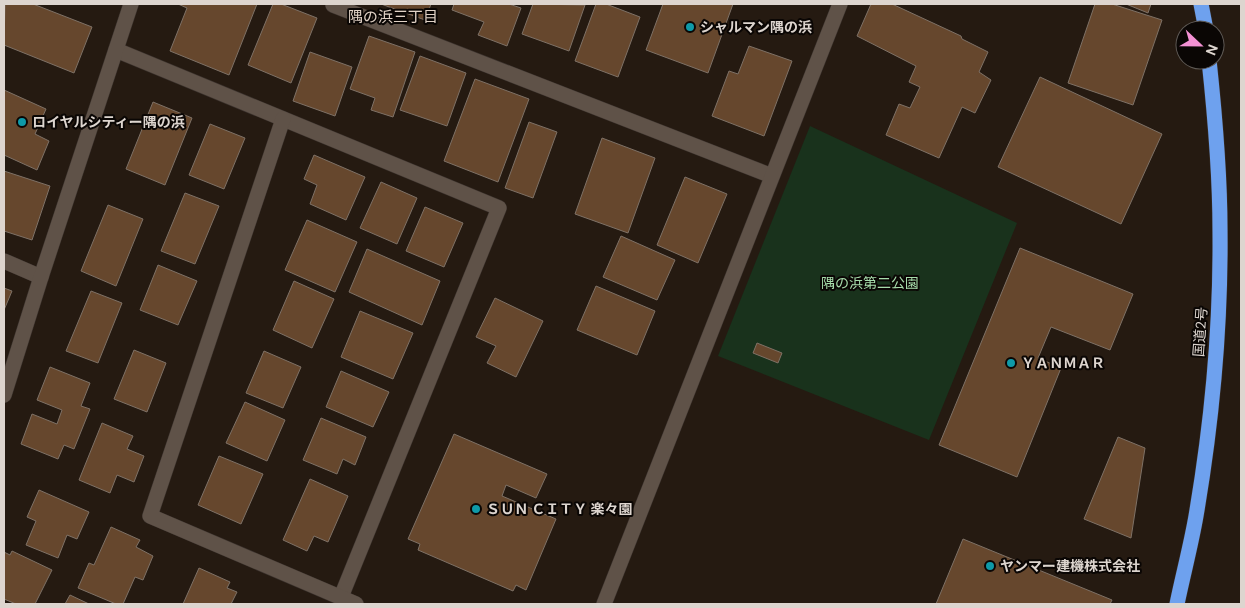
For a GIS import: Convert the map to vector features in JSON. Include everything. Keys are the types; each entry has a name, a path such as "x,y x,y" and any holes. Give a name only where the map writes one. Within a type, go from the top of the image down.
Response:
{"highway":[{"path":"1201,4 1204,20"},
{"name":"国道2号","path":"1177,604 1198,497 1210,421 1218,326 1220,230 1216,134 1210,70"}],"street":[{"path":"4,395 40,277 131,4"},
{"path":"333,4 772,176"},
{"path":"604,604 840,4"},
{"path":"116,50 500,208 342,597"},
{"path":"283,119 150,516 356,604"},
{"path":"4,261 40,277"}],"green space":[{"name":"隅の浜第二公園","path":"810,126 1017,223 929,440 718,356"}],"building":[{"path":"5,4 33,4 92,27 74,73 4,45"},
{"path":"178,4 257,4 229,75 170,51 187,8"},
{"path":"273,4 281,4 317,18 291,83 248,65"},
{"path":"381,4 431,4 425,20"},
{"path":"454,4 509,4 521,8 507,46 478,35 484,22 452,10"},
{"path":"533,4 585,5 569,51 522,34"},
{"path":"596,4 606,4 640,17 618,77 575,61"},
{"name":"シャルマン隅の浜","path":"663,4 733,4 708,73 646,50"},
{"path":"871,4 892,4 961,36 962,39 988,52 979,72 991,80 975,113 962,107 939,158 886,135 899,104 910,108 920,87 909,82 916,66 857,36"},
{"path":"1095,4 1112,4 1162,20 1133,105 1068,83"},
{"path":"1126,4 1151,4 1148,13"},
{"path":"369,36 415,52 393,117 371,110 375,98 350,89"},
{"path":"749,46 792,61 764,136 712,116 729,71 738,74"},
{"path":"310,52 352,67 335,116 293,101"},
{"path":"420,56 466,73 447,126 400,110"},
{"path":"1040,77 1162,134 1121,224 998,167"},
{"path":"475,79 529,99 498,182 444,161"},
{"name":"ロイヤルシティー隅の浜","path":"4,90 46,109 35,134 49,141 37,170 4,155"},
{"path":"153,102 192,118 165,185 126,169"},
{"path":"529,122 557,132 533,198 505,188"},
{"path":"210,124 245,138 224,189 189,175"},
{"path":"602,138 655,158 628,233 575,214"},
{"path":"314,155 365,177 346,220 310,204 317,185 304,179"},
{"path":"4,171 50,186 32,240 4,231"},
{"path":"685,177 727,194 698,263 657,245"},
{"path":"381,182 417,198 397,244 360,228"},
{"path":"185,193 219,206 195,264 161,251"},
{"path":"108,205 143,219 116,286 81,271"},
{"path":"425,207 463,223 444,267 406,251"},
{"path":"307,220 357,242 335,292 285,270"},
{"path":"621,236 675,260 657,300 603,277"},
{"name":"ＹＡＮＭＡＲ","path":"1020,248 1133,294 1110,350 1051,327 1038,358 1061,368 1017,477 939,445"},
{"path":"367,249 440,281 422,325 349,292"},
{"path":"158,265 197,281 178,325 140,310"},
{"path":"294,281 334,299 312,348 273,330"},
{"path":"596,286 655,311 637,355 577,330"},
{"path":"4,288 12,291 4,310"},
{"path":"91,291 122,303 98,363 66,351"},
{"path":"495,298 543,321 516,377 487,363 496,346 476,337"},
{"path":"360,311 413,333 393,379 341,357"},
{"path":"757,343 782,353 778,363 753,353"},
{"path":"134,350 166,363 147,412 114,399"},
{"path":"264,351 301,367 283,408 246,393"},
{"path":"50,367 90,383 81,406 90,409 74,449 64,445 58,459 21,444 32,414 57,424 62,410 37,400"},
{"path":"341,371 389,392 373,427 326,407"},
{"path":"245,402 285,420 267,461 226,443"},
{"path":"321,418 366,437 355,465 343,459 337,474 303,460"},
{"path":"102,423 133,436 127,449 144,456 134,482 117,475 110,493 79,480"},
{"name":"ＳＵＮ ＣＩＴＹ 楽々園","path":"454,434 547,474 536,498 506,485 502,496 556,519 526,590 516,585 513,591 418,550 420,544 408,539"},
{"path":"1118,437 1145,448 1131,538 1084,519"},
{"path":"219,456 263,474 241,524 198,505"},
{"path":"310,479 348,496 328,542 314,536 307,551 283,540"},
{"path":"39,490 89,512 77,539 67,535 58,558 26,545 36,521 27,517"},
{"path":"111,527 140,540 136,547 153,556 143,580 135,577 123,604 116,604 78,588 89,563 94,565"},
{"name":"ヤンマー建機株式会社","path":"963,539 1112,600 1110,604 936,604"},
{"path":"12,551 52,570 35,604 16,604 4,599 4,552 10,555"},
{"path":"199,568 230,582 227,588 237,592 231,604 183,604"},
{"path":"70,595 89,604 65,604"}],"place":[{"name":"シャルマン隅の浜","path":"690,27"},
{"name":"ロイヤルシティー隅の浜","path":"22,122"},
{"name":"ＹＡＮＭＡＲ","path":"1011,363"},
{"name":"ＳＵＮ ＣＩＴＹ 楽々園","path":"476,509"},
{"name":"ヤンマー建機株式会社","path":"990,566"}],"district":[{"name":"隅の浜三丁目","path":"393,17"}]}
